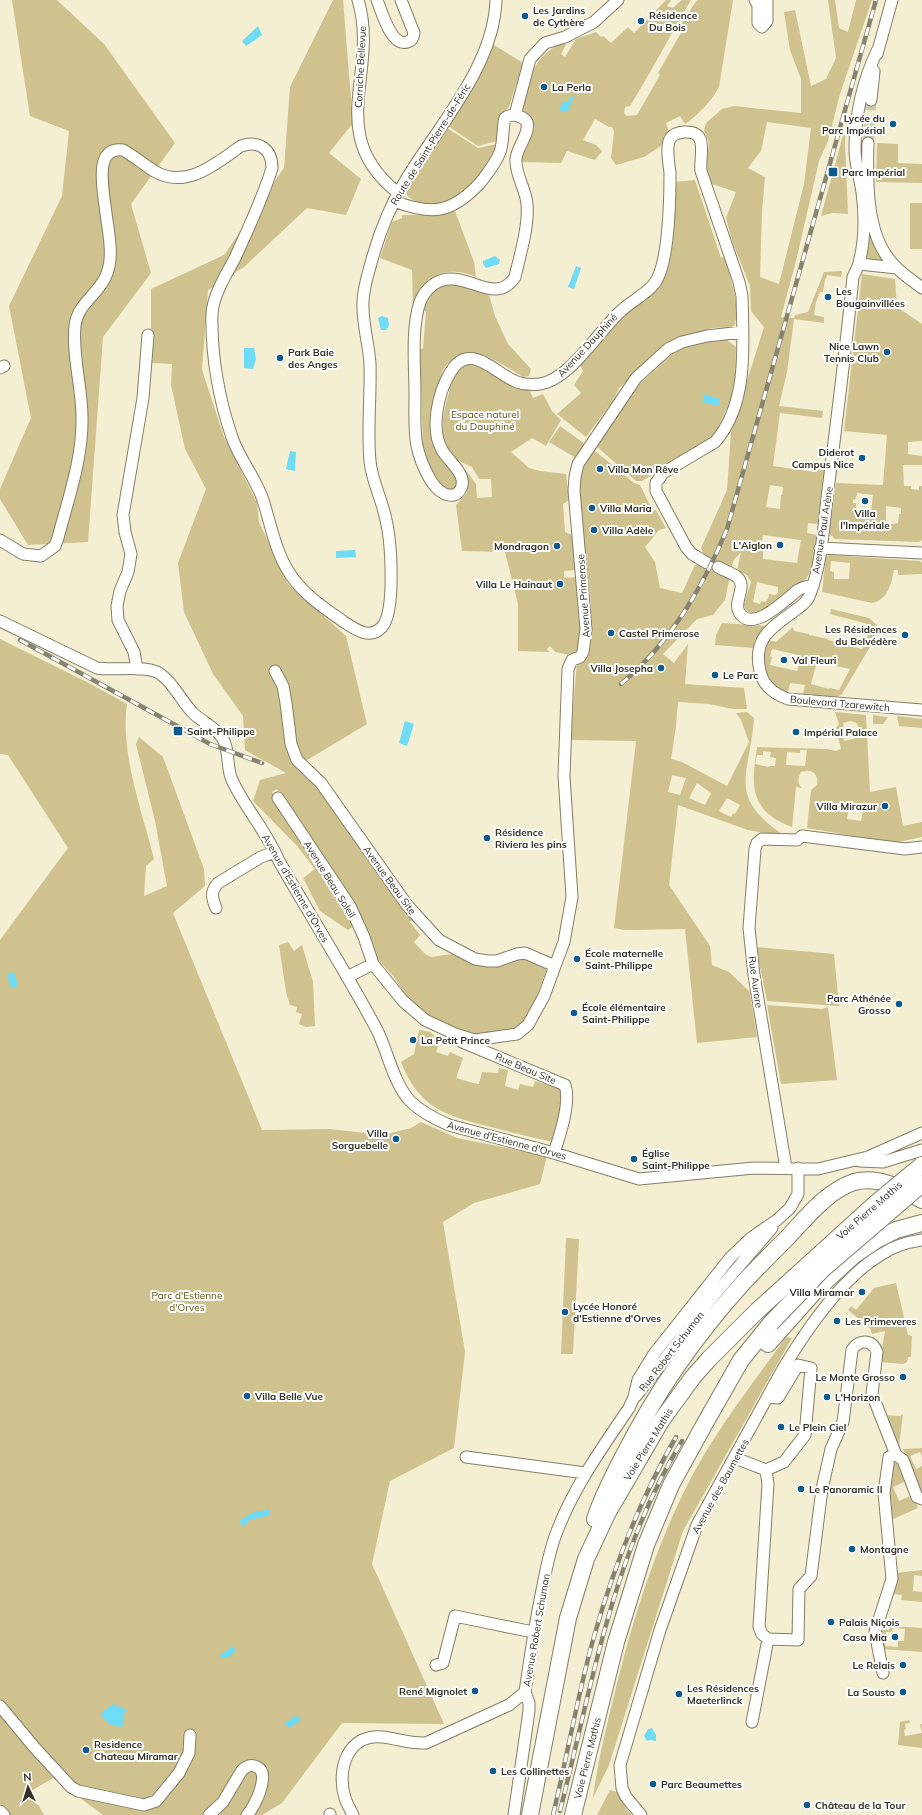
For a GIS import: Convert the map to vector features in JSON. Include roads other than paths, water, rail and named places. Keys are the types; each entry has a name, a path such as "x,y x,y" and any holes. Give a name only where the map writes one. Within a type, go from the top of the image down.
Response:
{"highway":[{"name":"Voie Pierre Mathis","path":"530,1815 568,1618 586,1559 607,1514 660,1421 693,1377 757,1311 875,1204 922,1165"},
{"path":"586,1559 595,1517 607,1488 635,1434 687,1353 742,1284 816,1208 828,1197 846,1185 862,1180 872,1180 900,1188 922,1200"},
{"name":"Voie Pierre Mathis","path":"573,1815 616,1642 646,1545 671,1485 704,1425 741,1360 771,1323 823,1269 922,1185"},
{"path":"900,1188 914,1188 922,1185"},
{"path":"704,1425 778,1331 815,1291 853,1256 878,1239 896,1230 922,1223"}],"street":[{"name":"Corniche Bellevue","path":"358,0 363,25 358,86 360,134 368,160 374,170 388,185 396,197"},
{"path":"377,0 392,34 398,42 404,43 410,41 413,38 414,33 401,0"},
{"name":"Route de Saint-Pierre-de-Féric","path":"0,540 23,554 41,556 55,546 58,538 75,473 81,433 82,410 75,334 76,320 81,307 104,279 110,259 110,245 102,174 104,160 107,155 117,150 123,150 155,171 170,178 180,178 198,174 241,146 257,144 263,146 268,152 272,160 272,168 242,242 217,294 212,309 214,349 223,404 233,440 262,496 273,540 291,576 318,604 352,628 363,633 370,633 378,630 386,621 389,613 391,568 387,522 370,467 370,362 362,306 364,293 371,262 385,221 396,197 464,91 476,69 491,29 496,0"},
{"path":"396,197 418,209 428,210 442,209 460,202 482,180 498,157 502,144 505,118 508,115 515,115 530,60 545,43 565,37 594,22 618,0"},
{"path":"755,0 758,5 758,23 762,27 767,21 767,0"},
{"name":"Avenue Paul Arène","path":"813,586 820,548 838,416 853,277 862,253 864,214 862,191 856,167 856,138 863,89 878,49 892,0"},
{"name":"Avenue Paul Arène","path":"871,100 878,49"},
{"name":"Avenue Dauphiné","path":"515,115 525,119 528,126 517,152 516,161 528,204 515,277 511,283 503,288 495,290 460,279 447,278 424,292 417,314 415,441 423,466 433,484 441,492 448,495 455,495 459,492 463,483 461,476 440,447 437,436 437,424 440,400 446,381 455,365 460,361 473,359 493,367 516,382 530,385 551,382 562,374 620,311 656,282 660,275 663,263 669,213 670,174 668,146 670,138 676,133 692,132 701,139 701,171 739,282 742,296 742,379 739,395 726,428 716,442 663,473 656,483 657,496 683,544 692,554 707,563"},
{"path":"868,143 867,171 874,226 881,248 897,268 922,288"},
{"path":"859,264 897,268"},
{"name":"Avenue Primerose","path":"555,966 564,942 572,898 564,776 568,669 572,660 580,657 586,646 586,628 574,490 578,464 636,378 668,349 682,342 707,336 742,332"},
{"path":"0,621 97,668 108,670 137,669 134,652 118,620 118,606 120,591 128,572 131,554 125,532 123,515 143,398 148,335"},
{"path":"820,548 922,553"},
{"path":"718,568 737,576 739,579 741,588 738,608 742,616 746,618 761,618 799,590 813,586"},
{"name":"Boulevard Tzarewitch","path":"813,586 810,595 804,604 767,632 762,640 758,651 758,664 764,682 768,688 788,699 922,710"},
{"name":"Avenue d'Estienne d'Orves","path":"137,669 157,672 166,678 178,696 194,714 219,733 225,744 230,776 271,843 279,861 347,977 384,1044 402,1088 410,1100 421,1111 449,1125 554,1152 639,1179 754,1168 818,1169 858,1161 894,1147 922,1133"},
{"name":"Avenue Beau Site","path":"275,671 283,686 291,744 297,760 321,783 407,906 439,940 475,958 488,962 525,953 555,966"},
{"name":"Avenue Beau Soleil","path":"278,798 350,906 364,937 373,964"},
{"name":"Rue Aurore","path":"786,1168 754,976 748,928 755,849 757,843 762,839 797,840 802,836 905,849 922,847"},
{"path":"216,908 212,894 213,888 218,883 261,857 275,852"},
{"path":"347,977 373,964 403,1000 425,1020 455,1034 470,1039 506,1037 517,1034 528,1025 544,996 555,966"},
{"name":"Rue Beau Site","path":"425,1020 436,1030 565,1085 568,1093 566,1106 554,1152"},
{"name":"Avenue d'Estienne d'Orves","path":"858,1161 883,1162 922,1150"},
{"name":"Rue Robert Schuman","path":"634,1397 638,1380 654,1354 730,1258 751,1238 777,1220 790,1208 798,1194 798,1168"},
{"name":"Avenue des Baumettes","path":"641,1815 626,1797 622,1788 620,1776 622,1754 689,1545 697,1525 798,1344 844,1286 880,1254 899,1245 922,1240"},
{"path":"766,1470 768,1484 759,1627 762,1634 768,1638 798,1640 799,1589 811,1576 822,1489 830,1449 843,1422 845,1414 852,1350 860,1342 867,1341 875,1346 876,1352 872,1394 896,1455 903,1460 917,1497 922,1499"},
{"path":"735,1458 766,1470 784,1462 805,1435 811,1368 798,1365 778,1398 768,1397"},
{"name":"Avenue Robert Schuman","path":"353,1815 345,1797 342,1774 345,1758 353,1746 366,1739 382,1737 413,1744 426,1743 509,1705 525,1692 533,1632 548,1560 556,1533 585,1473 629,1408 634,1397"},
{"path":"883,1673 874,1632 892,1579 884,1493 889,1456 896,1455"},
{"path":"466,1457 585,1473"},
{"path":"436,1665 442,1664 455,1616 533,1632"},
{"path":"752,1722 768,1638"},
{"path":"514,1815 529,1710 529,1703 525,1692"},
{"path":"0,1706 35,1748 71,1786 78,1791 144,1810 156,1801 179,1773 189,1753 190,1735"},
{"path":"209,1815 223,1802 242,1770 246,1766 254,1765 260,1768 262,1774 262,1786 248,1815"},
{"path":"0,1811 4,1815"}],"water":[{"path":"258,26 262,35 246,46 242,41"},
{"path":"571,96 574,97 568,111 563,112 559,110 563,102 568,102"},
{"path":"495,256 500,260 499,264 486,268 483,261"},
{"path":"576,266 581,268 574,289 568,287"},
{"path":"382,316 388,318 389,326 386,330 381,330 378,318"},
{"path":"244,348 254,348 256,359 253,369 244,368"},
{"path":"704,394 720,399 718,406 702,402"},
{"path":"290,451 296,452 295,471 286,469"},
{"path":"355,550 356,557 336,558 336,551"},
{"path":"405,721 414,724 407,746 399,743"},
{"path":"14,972 18,986 11,988 7,974"},
{"path":"270,1509 269,1515 250,1520 243,1526 239,1521 252,1513"},
{"path":"231,1646 235,1648 234,1653 228,1658 220,1658 221,1653 227,1651"},
{"path":"113,1704 127,1710 123,1715 124,1722 122,1727 109,1724 101,1713"},
{"path":"297,1715 301,1720 289,1728 285,1723"},
{"path":"652,1728 656,1735 656,1741 647,1741 644,1736 648,1729"}],"tunnel":[{"path":"868,143 871,100"}],"railway":[{"path":"621,684 639,668 655,650 683,613 707,573 727,529 876,0"},
{"path":"20,640 210,744 262,763"},
{"path":"553,1815 587,1662 609,1587 628,1536 650,1486 676,1437"},
{"path":"560,1811 594,1668 622,1575 638,1529 658,1484 682,1441"}],"place":[{"name":"Les Jardins de Cythère","path":"525,16"},
{"name":"Résidence Du Bois","path":"641,21"},
{"name":"La Perla","path":"544,87"},
{"name":"Lycée du Parc Impérial","path":"893,124"},
{"name":"Parc Impérial","path":"833,172"},
{"name":"Les Bougainvillées","path":"828,297"},
{"name":"Nice Lawn Tennis Club","path":"887,352"},
{"name":"Park Baie des Anges","path":"280,358"},
{"name":"Diderot Campus Nice","path":"862,458"},
{"name":"Villa Mon Rêve","path":"600,469"},
{"name":"Villa l'Impériale","path":"865,501"},
{"name":"Villa Maria","path":"592,508"},
{"name":"Villa Adèle","path":"594,530"},
{"name":"L'Aiglon","path":"780,545"},
{"name":"Mondragon","path":"557,546"},
{"name":"Villa Le Hainaut","path":"560,584"},
{"name":"Castel Primerose","path":"611,633"},
{"name":"Les Résidences du Belvédère","path":"905,635"},
{"name":"Val Fleuri","path":"784,660"},
{"name":"Villa Josepha","path":"661,668"},
{"name":"Le Parc","path":"715,675"},
{"name":"Saint-Philippe","path":"178,731"},
{"name":"Impérial Palace","path":"796,732"},
{"name":"Villa Mirazur","path":"885,806"},
{"name":"Résidence Riviera les pins","path":"487,838"},
{"name":"École maternelle Saint-Philippe","path":"577,959"},
{"name":"Parc Athénée Grosso","path":"899,1004"},
{"name":"École élémentaire Saint-Philippe","path":"574,1013"},
{"name":"La Petit Prince","path":"413,1040"},
{"name":"Villa Sorguebelle","path":"396,1139"},
{"name":"Église Saint-Philippe","path":"634,1159"},
{"name":"Villa Miramar","path":"862,1292"},
{"name":"Lycée Honoré d'Estienne d'Orves","path":"565,1312"},
{"name":"Les Primeveres","path":"837,1321"},
{"name":"Le Monte Grosso","path":"903,1377"},
{"name":"Villa Belle Vue","path":"247,1396"},
{"name":"L'Horizon","path":"827,1397"},
{"name":"Le Plein Ciel","path":"781,1427"},
{"name":"Le Panoramic II","path":"801,1489"},
{"name":"Montagne","path":"852,1549"},
{"name":"Palais Niçois","path":"831,1622"},
{"name":"Casa Mia","path":"895,1637"},
{"name":"Le Relais","path":"903,1665"},
{"name":"René Mignolet","path":"475,1691"},
{"name":"La Sousto","path":"903,1692"},
{"name":"Les Résidences Maeterlinck","path":"679,1694"},
{"name":"Residence Chateau Miramar","path":"86,1750"},
{"name":"Les Collinettes","path":"493,1771"},
{"name":"Parc Beaumettes","path":"653,1784"},
{"name":"Château de la Tour","path":"807,1805"}],"park label":[{"name":"Espace naturel du Dauphiné","path":"485,420"},
{"name":"Parc d'Estienne d'Orves","path":"187,1300"}]}
